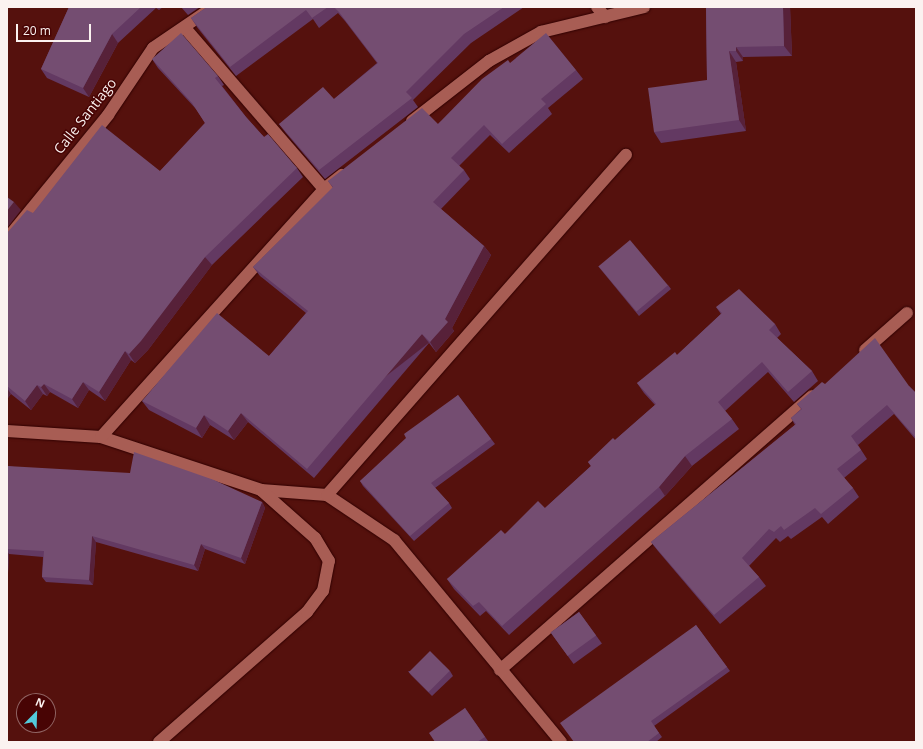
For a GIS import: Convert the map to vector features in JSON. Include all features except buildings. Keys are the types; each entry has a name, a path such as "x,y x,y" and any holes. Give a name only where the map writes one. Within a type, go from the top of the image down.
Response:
{"street":[{"name":"Calle Santiago","path":"7,239 108,116 153,48 185,28 213,7"},
{"path":"597,7 605,17"},
{"path":"403,128 488,61 542,32 644,7"},
{"path":"185,28 324,189"},
{"path":"327,495 626,155"},
{"path":"101,437 324,189 354,166"},
{"path":"854,360 907,312"},
{"path":"500,670 824,386"},
{"path":"7,431 101,437 261,490 327,495 394,540 561,742"},
{"path":"159,742 307,612 323,592 328,561 315,538 261,490"}]}
